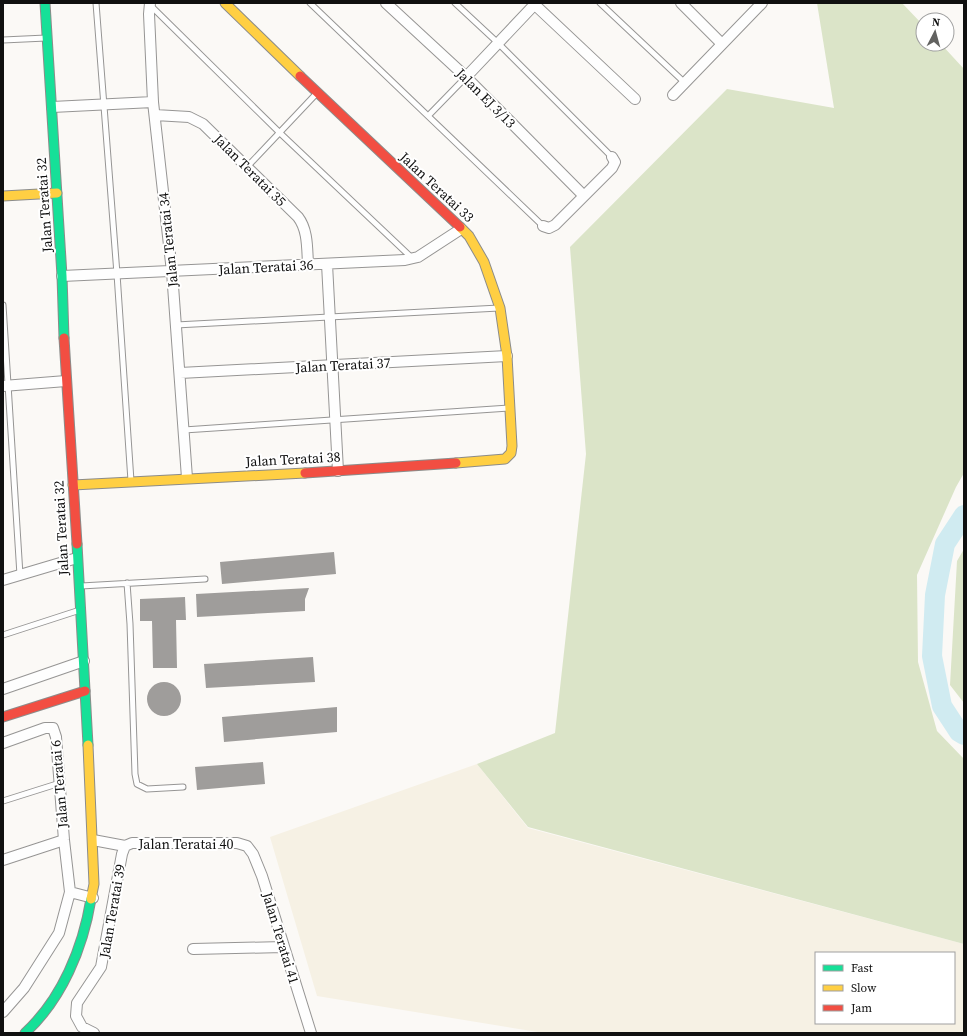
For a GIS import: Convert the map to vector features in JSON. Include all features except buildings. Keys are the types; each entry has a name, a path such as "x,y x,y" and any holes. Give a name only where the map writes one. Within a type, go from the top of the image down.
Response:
{"street":[{"name":"Jalan Teratai 32","path":"25,1033 38,1021 57,994 71,966 88,919 93,898 94,884 94,840 45,3"},
{"name":"Jalan Teratai 34","path":"150,3 149,14 153,102 172,272 180,374 182,431 187,478"},
{"name":"Jalan Teratai 33","path":"224,3 469,236 474,243 484,262 500,308 507,356 512,452"},
{"name":"Jalan EJ 3/13","path":"386,3 466,77 584,196"},
{"path":"466,77 535,3 635,99"},
{"path":"681,3 722,44"},
{"path":"673,95 759,4"},
{"path":"52,107 153,102"},
{"name":"Jalan Teratai 35","path":"155,115 182,116 196,119 203,124 298,217 303,224 305,232 308,264"},
{"path":"544,226 546,228 552,227 614,166 614,159 612,156"},
{"path":"3,196 56,193"},
{"name":"Jalan Teratai 36","path":"62,276 172,272 412,259 418,257 461,229"},
{"path":"326,264 338,471"},
{"name":"Jalan Teratai 37","path":"180,374 507,356"},
{"path":"5,386 66,381"},
{"name":"Jalan Teratai 38","path":"73,485 338,471 505,459 512,452"},
{"path":"3,580 77,558"},
{"path":"3,689 84,661"},
{"path":"3,717 85,691"},
{"name":"Jalan Teratai 6","path":"3,743 45,728 53,728 56,737 64,840 70,892"},
{"path":"3,860 64,840"},
{"path":"94,840 125,846"},
{"name":"Jalan Teratai 40","path":"125,846 132,843 237,842 247,846"},
{"name":"Jalan Teratai 39","path":"94,1033 82,1027 76,1016 77,1003 102,967 122,854 125,846"},
{"name":"Jalan Teratai 41","path":"247,846 253,854 262,876 311,1033"},
{"path":"3,1012 24,988 59,933 70,892 93,898"},
{"path":"193,949 283,947"}],"lane":[{"path":"96,3 131,481"},
{"path":"150,3 280,133 412,259"},
{"path":"310,3 544,226"},
{"path":"455,3 498,43 612,156"},
{"path":"600,3 685,83"},
{"path":"3,40 47,38"},
{"path":"429,115 466,77"},
{"path":"247,168 317,93"},
{"path":"3,305 5,386 20,575"},
{"path":"176,325 500,308"},
{"path":"182,431 510,408"},
{"path":"78,586 205,578"},
{"path":"127,584 136,774 138,784 147,789 183,787"},
{"path":"3,635 80,610"},
{"path":"3,801 60,783"}],"shaded area":[{"path":"477,764 528,828 964,944 964,1033 544,1033 317,996 270,837"}],"green space":[{"path":"817,3 902,3 915,17 915,52 948,52 964,69 964,473 956,487 917,575 918,662 937,731 964,759 964,944 528,827 477,764 555,733 586,454 570,247 727,89 834,108"},
{"path":"964,549 964,703 950,685 957,561"}],"waterway":[{"path":"964,515 945,544 935,595 932,656 942,706 959,732 964,735"}],"traffic: fast":[{"path":"45,3 62,276 64,338"},
{"path":"77,544 88,745"},
{"path":"25,1033 50,1005 69,972 83,936 91,899"}],"traffic: slow":[{"path":"225,3 300,76"},
{"path":"3,196 57,193"},
{"path":"456,463 505,459 511,453 512,446 507,356 500,308 484,262 469,236 460,227"},
{"path":"73,485 305,473"},
{"path":"88,745 94,884 91,899"}],"traffic: jam":[{"path":"300,76 460,227"},
{"path":"64,338 77,544"},
{"path":"305,473 456,463"},
{"path":"3,717 85,691"}]}
